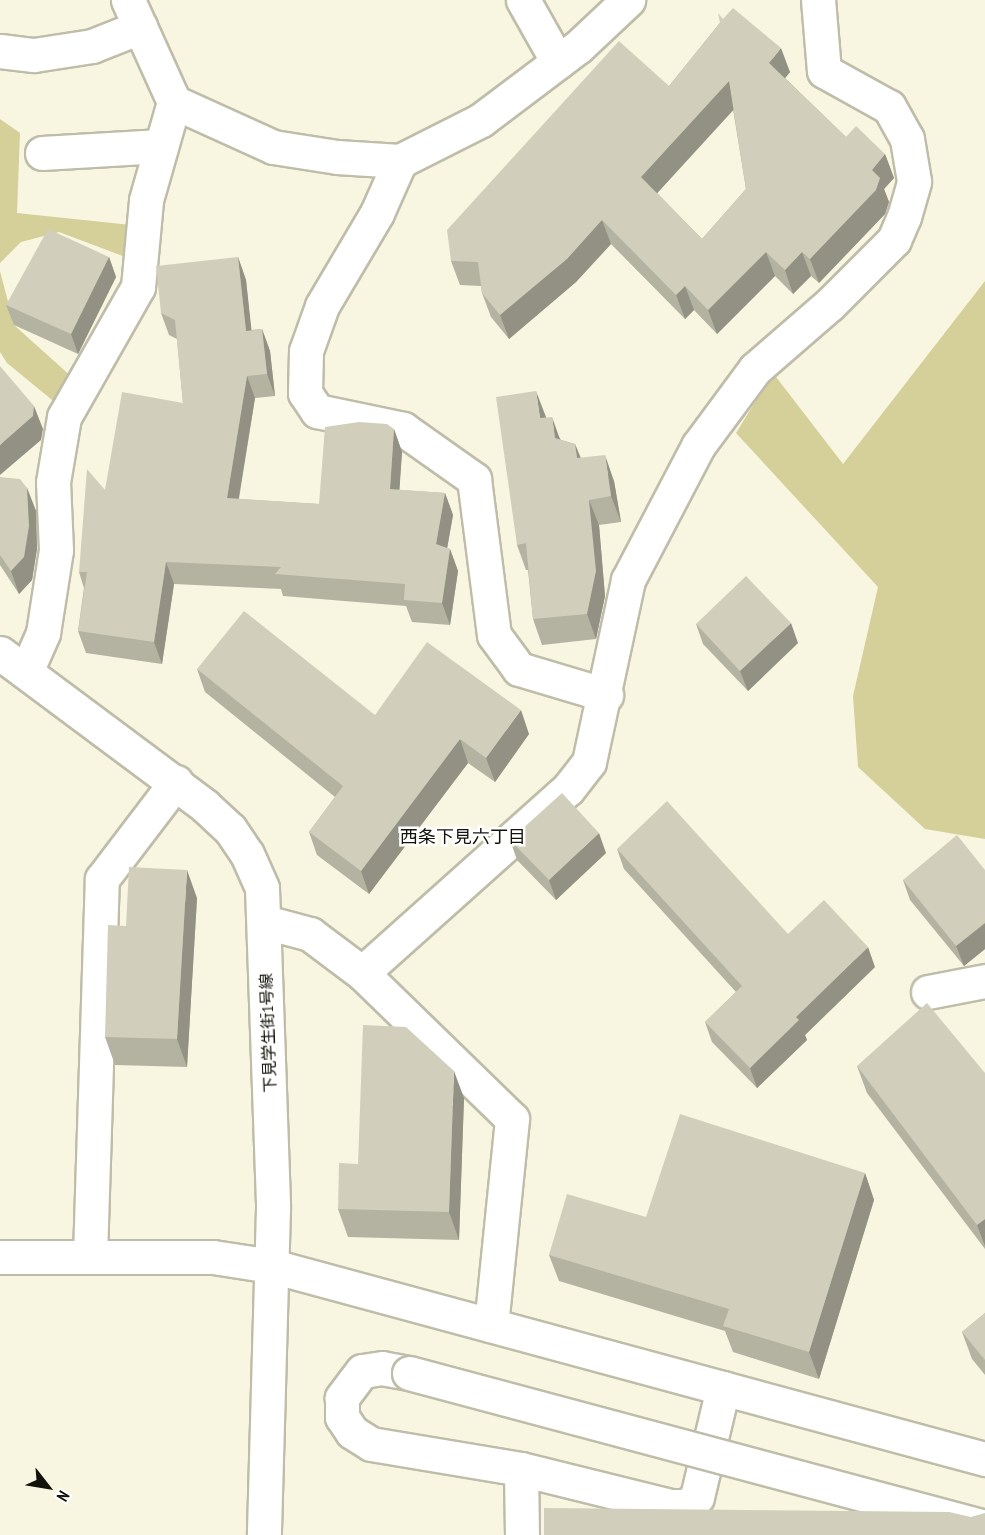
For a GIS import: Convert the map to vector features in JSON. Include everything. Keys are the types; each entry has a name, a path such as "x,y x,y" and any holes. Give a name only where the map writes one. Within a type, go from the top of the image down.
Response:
{"street":[{"path":"523,0 558,62"},
{"path":"174,102 273,147 338,157 400,161 481,120 558,62 628,0"},
{"path":"362,973 568,789 589,762 606,695 628,580 698,446 755,369 829,305 894,240 904,217 914,181 907,139 888,108 824,71 818,0"},
{"path":"0,51 34,55 92,46 134,14 174,102 146,200 138,287 64,417 53,482 56,550 43,633 13,662"},
{"path":"42,153 162,146"},
{"path":"400,161 377,213 322,306 306,351 305,393 317,411 403,429 474,479 494,635 519,669 606,695"},
{"name":"下見学生街1号線","path":"13,662 176,782 230,829 247,854 262,888 265,922 272,1266 264,1535"},
{"path":"90,1256 102,879 176,782"},
{"path":"265,922 310,934 362,973 512,1119 490,1326"},
{"path":"928,992 985,981"},
{"path":"0,1257 213,1257 272,1266 985,1459"},
{"path":"723,1388 697,1497 687,1506 671,1506 521,1469 371,1444 351,1432 342,1417 342,1398 362,1371 382,1368 409,1373 985,1527"},
{"path":"521,1469 522,1535"}],"shaded area":[{"path":"0,119 20,133 17,213 131,225 128,258 59,232 21,242 0,263"},
{"path":"0,271 14,325 73,378 57,404 7,363 0,352"},
{"path":"985,281 985,839 925,829 858,767 853,696 878,587 736,433 773,373 843,464"}],"building":[{"path":"733,8 781,48 769,63 846,137 856,126 885,154 872,170 880,178 876,190 810,259 802,252 785,270 766,252 708,310 685,286 676,295 602,220 567,259 500,315 482,293 478,262 451,261 447,230 619,41 669,86 720,23 718,13 723,19","holes":["729,81 746,189 702,239 641,177"]},
{"path":"48,229 109,257 71,334 6,305"},
{"path":"238,257 246,331 262,329 267,374 247,376 227,498 319,504 325,427 359,422 387,424 394,429 390,489 445,493 436,544 450,549 442,603 404,600 405,584 275,574 281,567 166,562 154,642 78,631 87,572 79,572 87,469 105,490 122,392 183,403 175,320 161,313 156,266"},
{"path":"0,366 34,406 33,416 0,445"},
{"path":"536,391 540,418 552,417 555,438 575,444 577,458 605,455 611,496 589,500 596,571 587,614 533,619 526,543 517,545 496,397"},
{"path":"0,477 20,479 27,488 29,526 24,557 11,571 0,555"},
{"path":"746,576 791,623 740,671 696,624"},
{"path":"244,611 375,715 427,642 521,710 486,758 460,739 361,871 309,832 343,786 197,669"},
{"path":"562,793 599,833 549,880 510,840"},
{"path":"667,801 788,934 824,900 868,947 796,1017 799,1020 750,1068 705,1022 742,986 617,849"},
{"path":"957,835 985,870 985,923 956,946 903,880"},
{"path":"129,867 187,870 177,1039 105,1037 108,925 126,926"},
{"path":"927,1003 985,1073 985,1219 977,1225 857,1066"},
{"path":"363,1025 406,1027 454,1071 449,1212 338,1209 339,1163 358,1164"},
{"path":"680,1114 865,1173 809,1352 723,1326 729,1309 549,1255 567,1194 646,1217"},
{"path":"985,1313 985,1360 962,1332"},
{"path":"544,1508 949,1512 971,1517 985,1513 985,1535 544,1535"}],"district":[{"name":"西条下見六丁目","path":"463,837"}]}
